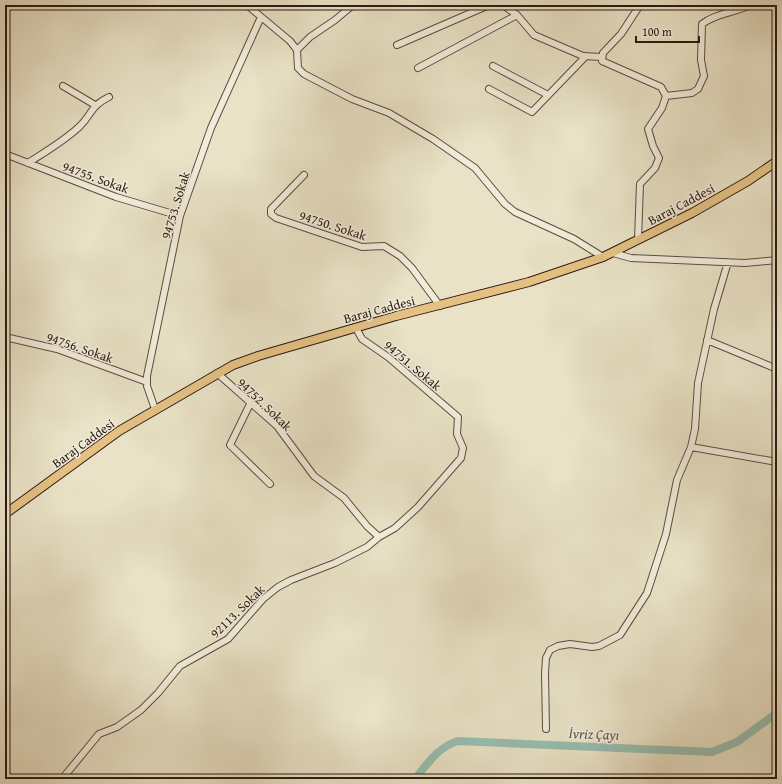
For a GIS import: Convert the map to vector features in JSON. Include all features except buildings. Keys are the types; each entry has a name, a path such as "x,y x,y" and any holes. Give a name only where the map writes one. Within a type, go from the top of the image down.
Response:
{"main road":[{"name":"Baraj Caddesi","path":"5,514 119,431 233,365 258,356 356,328 529,282 603,257 722,196 777,161"}],"street":[{"path":"247,5 290,41 297,50 297,64 300,71 352,99 389,113 438,142 480,173 501,199 515,212 574,239 603,257"},
{"path":"297,50 310,37 335,20 353,5"},
{"path":"397,45 489,5"},
{"path":"503,5 517,15 534,35 586,56 602,57"},
{"path":"640,5 621,34 603,53 602,61 661,88 666,96"},
{"path":"666,96 692,93 698,89 704,76 701,60 702,24 712,16 737,12 751,5"},
{"path":"418,68 517,15"},
{"name":"94753. Sokak","path":"155,409 147,382 180,216 211,128 261,17"},
{"path":"489,89 532,112 586,56"},
{"path":"493,66 548,95"},
{"path":"63,86 95,105"},
{"path":"638,240 640,184 655,168 659,158 653,146 648,129 662,108 666,96"},
{"path":"28,163 79,127 95,105 109,97"},
{"name":"94755. Sokak","path":"5,154 116,197 180,216"},
{"name":"94750. Sokak","path":"304,174 273,207 271,214 276,218 362,247 384,246 400,256 412,268 440,306"},
{"path":"613,253 631,258 728,262 777,260"},
{"path":"546,729 544,673 550,650 558,646 570,644 592,647 599,646 620,635 647,593 666,534 677,480 691,447 696,417 698,384 714,309 728,262"},
{"name":"94751. Sokak","path":"356,328 362,339 388,357 458,417"},
{"name":"94756. Sokak","path":"5,337 57,349 147,382"},
{"path":"707,340 777,369"},
{"name":"94752. Sokak","path":"217,373 250,404 277,426 314,476 344,498 367,526 379,537"},
{"path":"250,404 230,445 270,484"},
{"name":"92113. Sokak","path":"63,778 99,734 117,727 135,715 153,699 180,666 228,639 263,600 278,587 329,566 367,547 379,537 395,528 411,514 461,458 464,448 457,434 458,417"},
{"path":"691,447 777,462"}],"waterway":[{"name":"İvriz Çayı","path":"415,779 439,751 458,741 712,752 737,742 777,713"}]}
